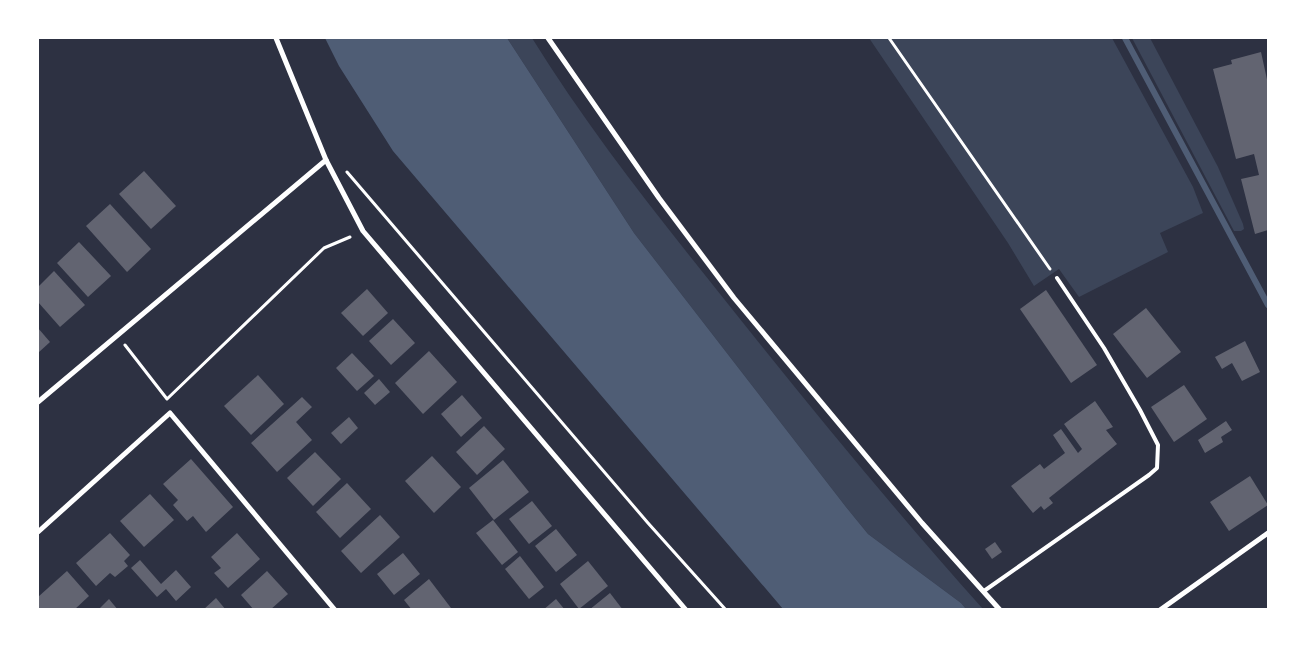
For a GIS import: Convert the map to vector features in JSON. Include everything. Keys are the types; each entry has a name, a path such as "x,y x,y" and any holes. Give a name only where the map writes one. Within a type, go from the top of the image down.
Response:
{"street":[{"path":"276,38 326,160 363,231 686,610"},
{"path":"548,38 659,198 734,298 922,523 1000,610"},
{"path":"38,402 326,160"},
{"path":"38,532 170,413 334,610"},
{"path":"1160,610 1268,533"}],"lane":[{"path":"984,592 1157,468 1158,445 1140,410 1104,348 1057,278"}],"path":[{"path":"889,38 1057,278"},
{"path":"344,163 348,172 648,523 726,610"},
{"path":"117,334 167,399 324,248 350,237"}],"shaded area":[{"path":"325,38 507,38 634,233 846,507 868,534 961,603 966,609 783,609 393,151 339,66"},
{"path":"507,38 532,38 579,110 683,247 857,463 983,609 966,609 961,603 868,534 634,233"},
{"path":"869,38 1112,38 1193,187 1203,213 1160,233 1168,252 1079,297 1059,269 1034,286 1008,243"},
{"path":"1132,38 1150,38 1218,167 1243,224 1244,229 1241,231 1234,231"}],"building":[{"path":"1261,52 1268,84 1268,230 1255,234 1241,179 1259,175 1254,154 1236,159 1213,69 1232,64 1231,60"},
{"path":"144,171 176,206 151,229 119,194"},
{"path":"110,204 151,249 127,272 86,226"},
{"path":"79,242 111,276 88,297 57,263"},
{"path":"54,271 85,305 60,327 38,302 38,287"},
{"path":"367,289 388,313 363,336 341,313"},
{"path":"1046,290 1097,365 1071,383 1020,309"},
{"path":"1146,308 1181,352 1147,378 1113,334"},
{"path":"393,319 415,343 391,365 369,341"},
{"path":"38,328 50,342 38,353"},
{"path":"1245,341 1260,372 1242,381 1232,363 1222,369 1215,357"},
{"path":"429,351 457,382 423,414 395,383"},
{"path":"352,353 374,376 357,391 336,368"},
{"path":"258,375 284,404 251,435 224,406"},
{"path":"379,379 390,392 375,405 364,393"},
{"path":"1184,385 1207,419 1174,442 1151,407"},
{"path":"462,395 482,418 461,437 441,414"},
{"path":"302,397 312,407 296,422 312,440 277,472 251,443"},
{"path":"1095,401 1113,427 1106,430 1117,444 1049,498 1053,503 1044,510 1041,506 1033,513 1011,486 1040,464 1044,469 1065,453 1053,435 1061,429 1078,453 1082,449 1064,424"},
{"path":"349,417 358,428 341,444 331,433"},
{"path":"1226,421 1232,430 1221,437 1223,442 1205,453 1198,440"},
{"path":"484,426 505,449 477,475 456,452"},
{"path":"315,452 341,479 313,506 287,478"},
{"path":"432,456 461,487 434,513 405,481"},
{"path":"191,459 233,507 206,532 193,516 187,521 173,505 178,500 163,484"},
{"path":"503,460 529,492 494,520 469,488"},
{"path":"1250,476 1268,505 1229,531 1210,502"},
{"path":"347,483 371,509 340,538 316,512"},
{"path":"150,494 174,520 144,547 120,521"},
{"path":"532,501 552,526 529,544 509,519"},
{"path":"380,515 400,537 361,573 341,551"},
{"path":"493,520 518,552 502,565 476,533"},
{"path":"556,529 577,555 556,572 535,546"},
{"path":"110,533 130,555 124,561 128,566 115,577 110,573 96,586 76,563"},
{"path":"237,533 260,559 228,588 214,573 221,568 211,557"},
{"path":"995,542 1002,552 992,559 985,549"},
{"path":"403,553 420,574 394,595 377,574"},
{"path":"520,556 544,587 529,599 505,569"},
{"path":"140,560 161,584 176,570 191,587 176,601 166,589 157,597 131,568"},
{"path":"588,561 608,586 579,609 560,584"},
{"path":"67,571 89,596 74,610 38,610 38,597"},
{"path":"267,571 288,594 270,610 254,610 241,595"},
{"path":"429,579 451,608 449,610 412,610 404,600"},
{"path":"610,593 623,610 589,610"},
{"path":"216,598 226,610 203,610"},
{"path":"109,599 118,610 98,610"},
{"path":"556,599 565,610 543,610"}],"waterway":[{"path":"1125,38 1268,305"}]}
